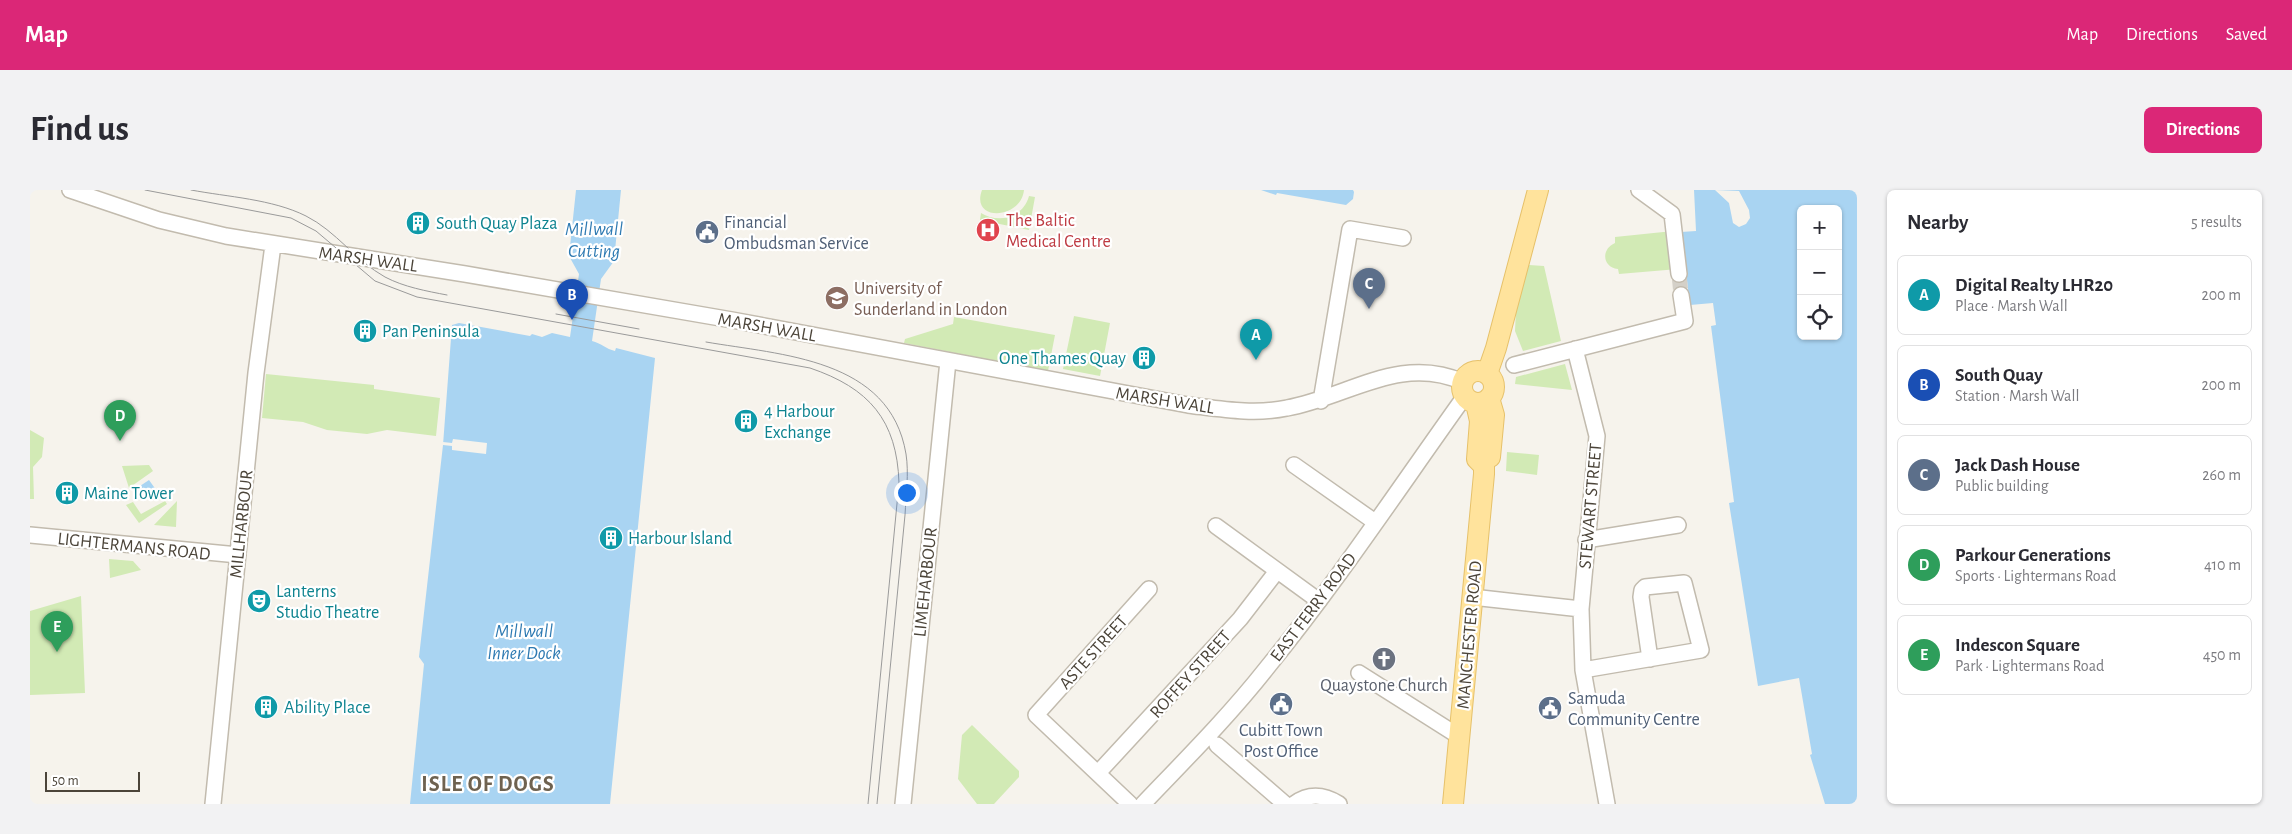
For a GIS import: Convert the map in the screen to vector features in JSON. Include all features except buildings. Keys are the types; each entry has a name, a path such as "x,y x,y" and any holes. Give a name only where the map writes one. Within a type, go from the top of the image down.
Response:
{"main road":[{"name":"MANCHESTER ROAD","path":"1453,804 1484,466 1490,459 1494,415 1473,394 1493,385 1487,374 1496,348 1538,190"}],"street":[{"name":"MARSH WALL","path":"70,190 190,228 273,245 465,274 568,292 948,360 1119,394 1250,412 1285,409 1321,401 1399,373 1446,374 1473,394"},
{"path":"1639,190 1672,214 1679,274"},
{"path":"1321,401 1350,229 1403,238"},
{"name":"MILLHARBOUR","path":"213,804 256,373 273,245"},
{"path":"1514,365 1685,321 1681,295"},
{"name":"STEWART STREET","path":"1575,349 1597,436 1581,610 1583,670 1607,804"},
{"name":"LIMEHARBOUR","path":"903,804 948,360"},
{"name":"EAST FERRY ROAD","path":"1143,804 1201,745 1265,670 1319,601 1375,522 1473,394"},
{"path":"1294,465 1375,522"},
{"path":"1586,540 1678,525"},
{"path":"1216,526 1319,601"},
{"name":"LIGHTERMANS ROAD","path":"30,535 238,555"},
{"name":"ROFFEY STREET","path":"1098,773 1240,619 1277,571"},
{"path":"1583,670 1650,659 1701,650 1684,583 1642,590 1641,597 1650,659"},
{"name":"ASTE STREET","path":"1098,773 1036,715 1149,588"},
{"path":"1472,597 1581,610"},
{"path":"1359,674 1460,737"},
{"path":"1217,745 1285,804"},
{"path":"1098,773 1130,804"},
{"path":"1294,804 1303,797 1318,795 1339,804"}],"green space":[{"path":"982,190 1024,190 1021,200 1014,207 1006,212 997,213 989,212 983,208 980,200"},
{"path":"1029,196 1035,197 1029,230 980,220 981,213 995,218 1009,217 1016,214 1026,203"},
{"path":"1673,231 1678,269 1619,274 1618,269 1613,268 1606,261 1607,249 1615,243 1615,237"},
{"path":"1529,265 1544,266 1561,341 1523,351 1515,331 1516,310"},
{"path":"1074,316 1110,323 1100,376 1063,369"},
{"path":"954,317 1055,335 1048,371 904,343 905,339 953,324"},
{"path":"1565,364 1572,390 1515,384 1516,377"},
{"path":"266,374 374,385 374,389 440,398 436,436 387,430 367,434 327,430 303,422 262,418"},
{"path":"30,430 44,438 42,457 33,467 34,499 30,499"},
{"path":"1507,452 1539,455 1537,475 1506,471"},
{"path":"149,465 153,471 129,488 122,466"},
{"path":"165,501 167,504 139,523 126,505 133,502 141,514"},
{"path":"177,501 176,527 154,525"},
{"path":"109,559 133,561 141,570 110,578"},
{"path":"81,596 85,693 30,695 30,611"},
{"path":"972,725 1019,771 1019,777 994,804 977,804 958,779 962,735"}],"water":[{"name":"Millwall Inner Dock","path":"576,190 621,190 614,261 601,279 592,341 615,351 616,348 655,358 610,804 410,804 424,664 419,657 443,445 452,325 459,323 530,336 532,334 542,337 552,333 570,337 579,274 569,256"},
{"path":"1261,190 1353,190 1354,192 1353,199 1346,205 1277,193 1276,195"},
{"path":"1694,190 1857,190 1857,804 1825,804 1810,755 1812,754 1799,678 1758,686 1729,503 1734,502 1711,326 1716,325 1713,303 1690,305 1681,232 1696,231"},
{"path":"149,480 159,494 140,500 134,490"}],"pier":[{"path":"1715,190 1739,191 1749,210 1750,218 1746,224 1739,227 1733,223 1729,203"},
{"path":"453,439 487,443 486,454 452,450 452,446 443,445 443,442 452,443"}],"tunnel":[{"path":"1679,274 1681,295"}],"tram line":[{"path":"145,190 291,218 316,231 375,281 417,297 810,368 831,376 864,397 876,409 886,424 893,441 899,483 868,804"},
{"path":"191,190 250,199 293,210 317,222 365,263 385,277 407,286 447,295"},
{"path":"556,314 639,329"},
{"path":"706,342 767,351 828,367 855,380 879,398 896,422 906,454 907,484 877,804"}],"place":[{"name":"South Quay Plaza","path":"418,223"},
{"name":"The Baltic Medical Centre","path":"988,230"},
{"name":"Financial Ombudsman Service","path":"707,232"},
{"name":"University of Sunderland in London","path":"837,298"},
{"name":"Jack Dash House","path":"1369,309"},
{"name":"South Quay","path":"572,320"},
{"name":"Pan Peninsula","path":"365,331"},
{"name":"One Thames Quay","path":"1144,358"},
{"name":"Digital Realty LHR20","path":"1256,360"},
{"name":"4 Harbour Exchange","path":"746,421"},
{"name":"Parkour Generations","path":"120,441"},
{"name":"Maine Tower","path":"67,493"},
{"name":"Harbour Island","path":"611,538"},
{"name":"Lanterns Studio Theatre","path":"259,601"},
{"name":"Indescon Square","path":"57,652"},
{"name":"Quaystone Church","path":"1384,659"},
{"name":"Cubitt Town Post Office","path":"1281,704"},
{"name":"Ability Place","path":"266,707"},
{"name":"Samuda Community Centre","path":"1550,708"}],"district":[{"name":"ISLE OF DOGS","path":"488,783"}],"water label":[{"name":"Millwall Cutting","path":"594,239"}]}
